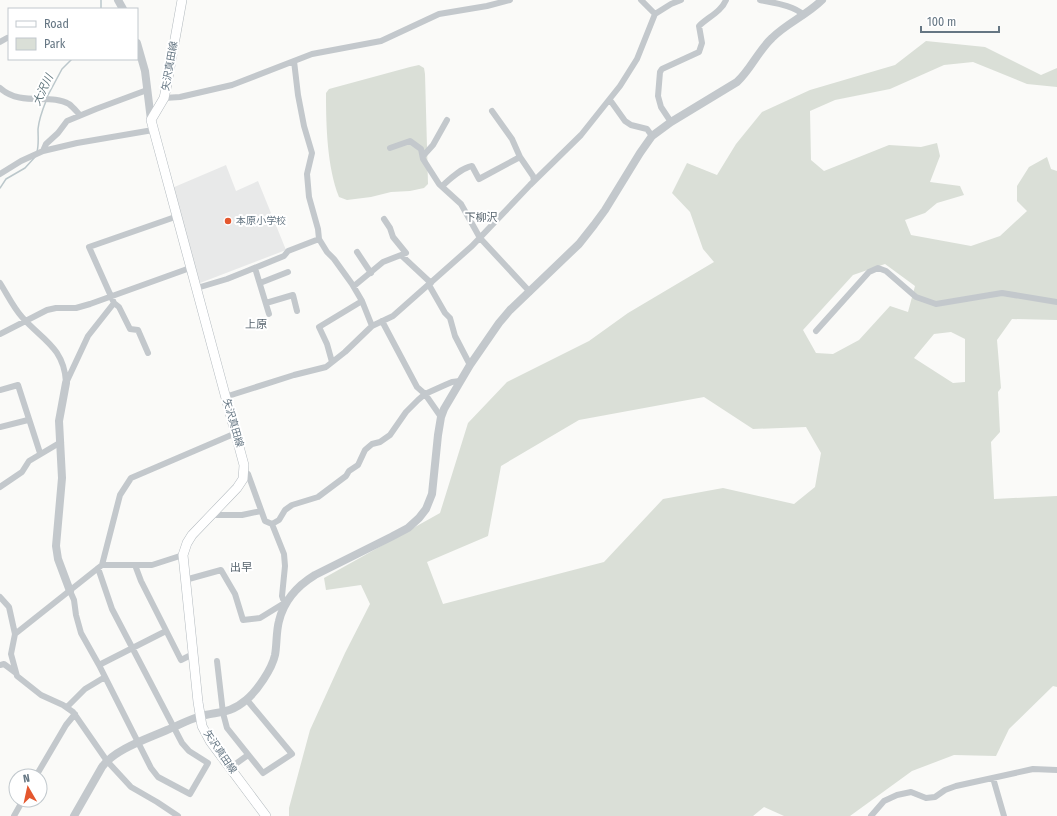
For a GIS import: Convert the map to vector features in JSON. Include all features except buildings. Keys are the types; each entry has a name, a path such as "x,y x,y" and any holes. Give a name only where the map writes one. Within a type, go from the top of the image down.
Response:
{"main road":[{"name":"矢沢真田線","path":"182,0 164,98 151,120 244,465 243,479 237,488 210,515 192,535 187,543 183,555 185,580 202,726 210,741 266,816"}],"street":[{"path":"164,98 180,97 232,86 312,54 380,41 440,14 487,6 510,0"},
{"path":"641,0 655,14"},
{"path":"225,397 294,375 326,367 345,352 372,326 393,316 430,284 480,238 534,181 581,135 610,100 637,59 655,14 671,4 681,0"},
{"path":"671,122 661,107 658,96 660,72 699,52 702,43 699,26 724,6 726,0"},
{"path":"760,0 800,11 804,15"},
{"path":"74,816 106,761 138,743 173,727 200,716 223,713 235,708 247,700 266,676 271,666 275,656 279,622 286,602 297,588 315,575 408,528 419,518 426,508 432,494 441,417 449,398 499,323 510,310 579,244 594,225 652,136 671,122 737,82 745,74 758,54 773,37 822,0"},
{"path":"0,42 7,38"},
{"path":"138,46 145,71 151,120"},
{"path":"294,61 298,95 304,126 312,153 307,174 309,197 318,229 319,239 327,252 354,286 372,326"},
{"path":"1,89 17,98 57,101 69,104 80,115"},
{"path":"43,151 46,144 58,133 67,121 147,90"},
{"path":"610,100 625,121 631,125 638,125 647,129 652,136"},
{"path":"492,111 512,138 520,157 533,176 534,181"},
{"path":"423,156 433,144 448,120"},
{"path":"0,174 43,151 153,130"},
{"path":"390,148 410,141 421,149 427,165 442,186 461,204 480,238 530,292"},
{"path":"442,186 452,177 469,167 472,166 479,179 520,157"},
{"path":"148,353 138,330 130,329 119,307 113,300 89,247 178,216"},
{"path":"354,286 383,262 406,253 394,237 384,219"},
{"path":"197,288 227,279 255,268 284,256 288,251 319,239"},
{"path":"357,252 371,273"},
{"path":"401,255 430,284 445,313 450,318 455,336 470,365"},
{"path":"0,334 48,310 56,308 76,308 113,300 171,274 190,268"},
{"path":"255,268 269,314"},
{"path":"816,331 869,272 878,268 886,271 916,297 936,304 1002,293 1057,302"},
{"path":"260,284 288,272"},
{"path":"0,283 16,310 56,352 64,369 66,384"},
{"path":"266,303 293,295 297,311"},
{"path":"113,300 88,336 66,384 59,421 62,478 57,551 74,600 81,633 99,665 151,768 158,777 190,794 208,763 189,751 182,743 173,727 112,609 100,567 120,495 131,478 236,433"},
{"path":"332,362 327,344 319,327 362,301"},
{"path":"382,321 417,387 426,394 441,417"},
{"path":"272,524 279,520 284,510 292,505 318,497 346,476 349,471 358,465 368,447 380,442 390,435 406,412 426,394 452,382 460,381"},
{"path":"0,390 18,384 28,420 40,453"},
{"path":"0,427 28,420"},
{"path":"0,487 22,472 29,461 40,453 61,442"},
{"path":"244,472 248,474 265,521 272,524 284,554 285,566 282,596 283,600 286,602"},
{"path":"210,515 242,514 261,511"},
{"path":"15,634 100,567 152,565 183,555"},
{"path":"135,565 141,581 181,660 193,654"},
{"path":"185,580 221,570 235,594 243,620 260,618 286,602"},
{"path":"0,597 9,607 15,634 11,654 17,676 21,681 41,695 67,707 75,714 106,761 131,787 178,816"},
{"path":"99,665 166,631"},
{"path":"11,654 1,666 16,673"},
{"path":"217,661 223,713 227,728 262,773 292,754 247,700"},
{"path":"67,707 85,689 105,677"},
{"path":"41,768 66,725 75,714"},
{"path":"230,768 248,755"},
{"path":"871,816 884,801 897,795 912,792 926,798 935,797 945,790 956,786 1033,769 1057,770"},
{"path":"993,778 1004,816"}],"shaded area":[{"name":"本原小学校","path":"226,165 236,191 258,181 286,250 200,283 172,188"}],"green space":[{"path":"926,41 985,47 1041,75 1057,68 1057,87 1027,84 973,62 944,65 890,89 835,100 810,111 811,160 824,171 889,145 921,147 937,143 940,156 930,182 960,186 964,195 937,203 925,213 905,220 911,235 971,246 1000,236 1027,211 1017,201 1017,186 1029,167 1047,157 1051,169 1057,171 1057,320 1012,319 997,340 1001,388 998,392 1000,432 991,442 994,499 1057,496 1057,687 1053,686 1009,729 996,756 954,755 912,771 850,816 784,816 764,807 753,816 289,816 289,808 310,730 345,653 370,604 361,585 326,590 324,578 440,513 468,423 507,382 589,341 628,313 714,262 703,249 690,212 672,193 687,163 717,175 736,144 762,112 810,90 895,65","holes":["885,264 915,286 908,312 890,306 859,340 833,354 816,353 803,330 853,275","951,332 965,339 965,382 953,383 914,358 934,334","704,397 753,429 806,427 821,453 815,487 794,504 723,488 663,499 604,562 443,604 427,562 488,536 501,466 579,420"]},
{"path":"419,65 424,68 425,74 428,184 424,188 410,191 391,192 371,197 347,200 339,197 332,173 330,159 327,132 326,93 329,89"}],"waterway":[{"name":"大沢川","path":"101,0 101,8"},
{"name":"大沢川","path":"47,97 62,69 71,60"},
{"name":"大沢川","path":"37,152 38,125 46,101"},
{"name":"大沢川","path":"0,188 6,179 25,168 35,157"}],"place":[{"name":"本原小学校","path":"228,221"}],"district":[{"name":"下柳沢","path":"481,217"},
{"name":"上原","path":"256,324"},
{"name":"出早","path":"241,567"}]}
